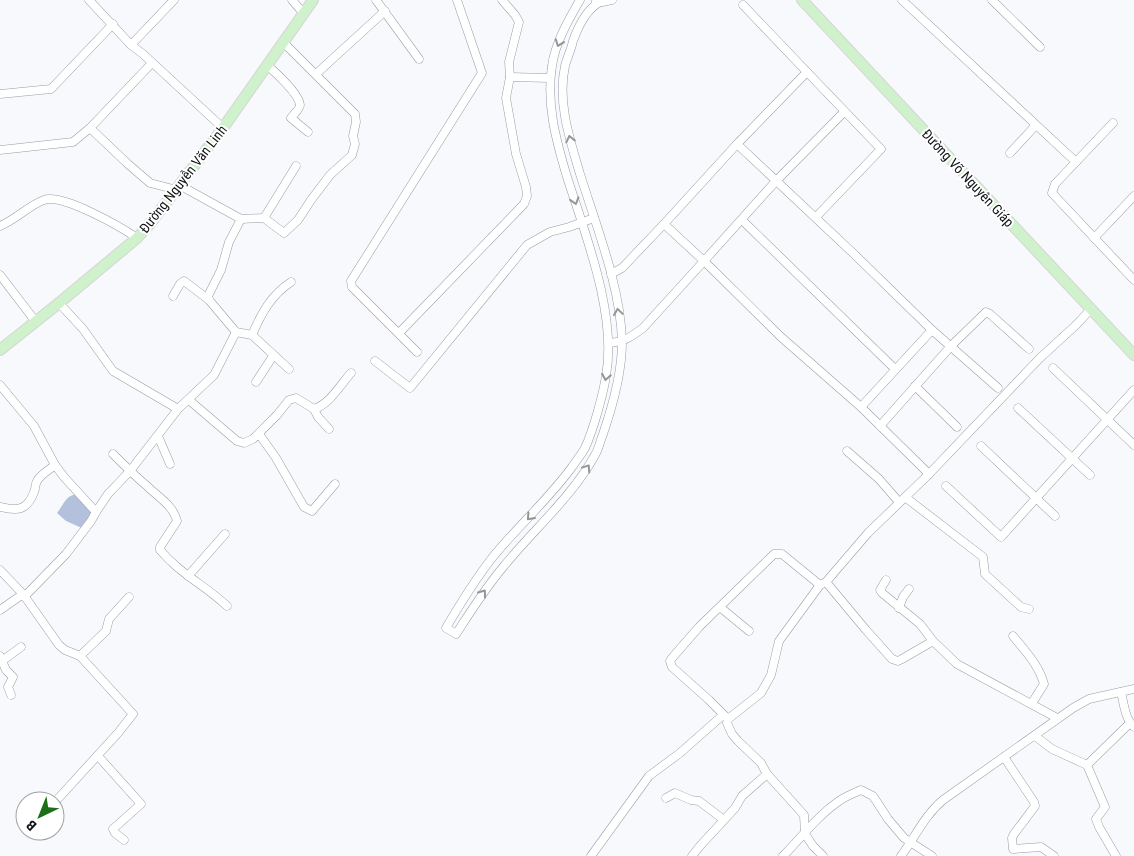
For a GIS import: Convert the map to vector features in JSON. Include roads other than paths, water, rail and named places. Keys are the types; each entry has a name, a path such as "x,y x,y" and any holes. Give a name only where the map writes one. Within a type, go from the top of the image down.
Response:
{"main road":[{"name":"Đường Nguyễn Văn Linh","path":"0,350 137,238 150,225 223,128 313,0"},
{"name":"Đường Võ Nguyên Giáp","path":"802,0 1134,355"}],"street":[{"path":"89,0 131,45 223,128"},
{"path":"292,0 304,14"},
{"path":"376,0 419,59"},
{"path":"417,352 362,298 352,287 351,281 482,73 457,0"},
{"path":"399,333 524,204 527,196 516,154 506,98 510,77 509,62 519,22 502,0"},
{"path":"580,0 566,24 552,63 550,112 560,152 597,274 609,343 606,376 598,409 585,448 557,486 492,558 446,628 456,634 475,604 503,567 572,490 596,454 619,379 622,342 618,307 611,274 573,148 563,101 565,67 577,32 597,1 612,0"},
{"path":"902,0 1076,162"},
{"path":"992,0 1040,47"},
{"path":"131,45 172,1"},
{"path":"742,5 880,149 816,217"},
{"path":"316,74 385,12"},
{"path":"0,94 51,89 113,24"},
{"path":"90,128 150,182 179,188 241,219 264,218 284,233 298,220 310,200 330,175 352,155 355,144 353,136 356,116 283,42"},
{"path":"0,150 73,142 90,128 152,63"},
{"path":"266,65 278,74 294,93 300,104 291,118 308,132"},
{"path":"611,274 622,268 807,72"},
{"path":"510,77 550,78"},
{"path":"550,101 563,101"},
{"path":"609,343 622,342 643,328 776,181 844,112"},
{"path":"1114,122 1055,184 1052,193 1134,280"},
{"path":"1010,153 1036,125"},
{"path":"738,144 932,330 998,388"},
{"path":"264,218 296,166"},
{"path":"1094,238 1134,196"},
{"path":"0,226 43,200 55,199 106,220 137,238"},
{"path":"375,361 410,388 527,245 550,232 594,218"},
{"path":"208,300 208,296 221,270 229,242 241,219"},
{"path":"742,220 896,369"},
{"path":"664,224 782,337 861,407 929,474"},
{"path":"0,275 36,322"},
{"path":"173,296 184,281 208,300 236,332 252,335 289,369"},
{"path":"252,335 268,303 292,282"},
{"path":"59,303 83,329 113,371 178,409"},
{"path":"591,856 649,776 726,717 761,693 771,675 779,641 823,584 868,532 929,474 1040,358 1091,309"},
{"path":"880,426 951,346 986,312 1029,349"},
{"path":"861,407 932,330"},
{"path":"0,610 23,596 66,554 92,521 108,494 130,471 178,409 214,375 236,332"},
{"path":"256,382 273,356"},
{"path":"1053,368 1134,445"},
{"path":"314,410 327,402 351,373"},
{"path":"0,385 34,426 55,465 96,512"},
{"path":"915,386 957,426"},
{"path":"946,486 1001,537 1134,390"},
{"path":"189,400 237,441 248,442 259,434 289,400 296,398 314,410 329,429"},
{"path":"1018,408 1090,475"},
{"path":"259,434 307,509 312,511 335,484"},
{"path":"158,436 170,464"},
{"path":"981,446 1055,516"},
{"path":"847,451 902,500 983,557 985,574 1021,607 1030,609"},
{"path":"112,454 164,500 176,516 177,521 160,547 160,550 188,576 215,594 228,606"},
{"path":"0,508 13,511 19,510 26,505 34,493 36,482 55,465"},
{"path":"188,576 225,534"},
{"path":"823,856 805,834 804,815 768,774 762,763 732,734 726,717 672,667 670,661 699,627 774,554 778,553 823,584 892,659 898,661 933,641"},
{"path":"0,570 23,596 59,645 70,653 80,656 133,714 65,791"},
{"path":"886,580 880,590 920,624 933,641 957,664 1058,718"},
{"path":"899,608 903,597 909,589"},
{"path":"80,656 106,631 109,619 129,597"},
{"path":"720,608 749,631"},
{"path":"1013,636 1038,667 1044,684 1032,704"},
{"path":"11,695 8,687 13,677 6,670 1,659 21,647"},
{"path":"901,856 934,807 1058,718 1089,699 1134,689"},
{"path":"1087,765 1132,725 1121,692"},
{"path":"1035,736 1052,749 1087,765 1105,807 1098,817 1098,823 1116,856"},
{"path":"98,756 141,804 114,828 115,833 124,840"},
{"path":"1004,757 1035,806 1014,834 1012,838 1013,850 1041,847 1054,856"},
{"path":"692,856 735,808 742,796 768,774"},
{"path":"783,856 814,822 840,800 860,790 873,796 888,819 904,838 932,856"},
{"path":"666,798 675,794 699,801 724,820"}],"water":[{"path":"76,494 93,510 84,529 66,521 57,513 67,499"}]}
